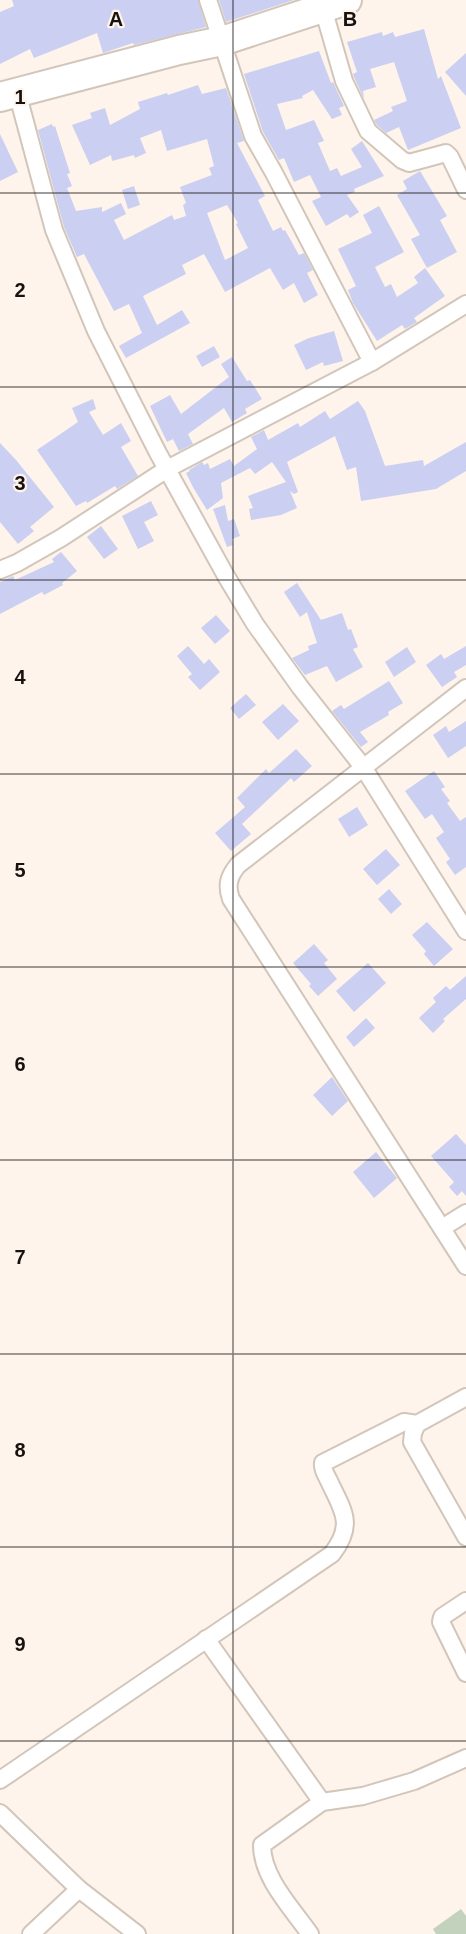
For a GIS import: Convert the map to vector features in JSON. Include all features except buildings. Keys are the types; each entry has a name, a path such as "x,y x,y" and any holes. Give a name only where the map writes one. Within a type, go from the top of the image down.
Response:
{"highway":[{"path":"8,95 222,41 335,4"}],"street":[{"path":"208,0 253,136 372,362"},
{"path":"335,4 344,81 368,131 402,160 410,163 440,153 448,154 466,190"},
{"path":"8,95 54,230 96,331 167,469 255,624 300,687 363,767 466,931"},
{"path":"0,570 61,538 167,469 372,362 466,304"},
{"path":"466,688 238,865 228,882 231,900 466,1266"},
{"path":"442,1228 466,1213"},
{"path":"466,1397 417,1424 412,1433 412,1442 466,1537"},
{"path":"0,1780 332,1554 345,1532 345,1518 323,1470 323,1463 404,1422 417,1424"},
{"path":"466,1601 442,1617 441,1622 466,1673"},
{"path":"206,1639 322,1802"},
{"path":"310,1934 270,1877 262,1856 262,1845 322,1802 363,1796 414,1781 466,1758"},
{"path":"0,1813 79,1889 137,1934"},
{"path":"31,1934 79,1889"}],"green space":[{"path":"461,1909 466,1916 466,1934 436,1934 433,1929"}]}
